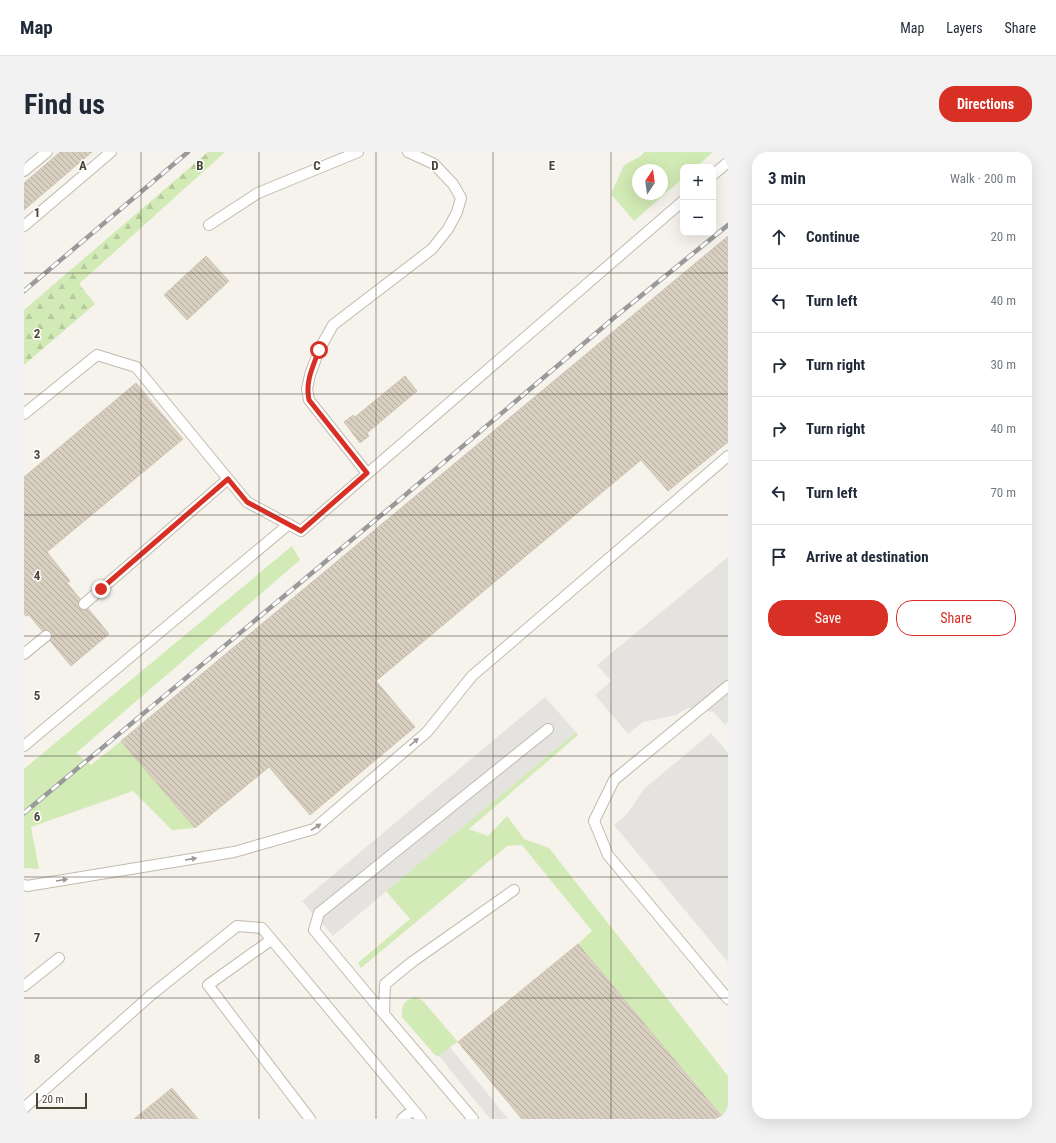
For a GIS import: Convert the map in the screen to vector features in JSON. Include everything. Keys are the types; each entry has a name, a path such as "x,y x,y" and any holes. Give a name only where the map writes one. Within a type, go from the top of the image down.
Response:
{"lane":[{"path":"24,171 47,152"},
{"path":"24,226 111,152"},
{"path":"208,225 258,193 358,152"},
{"path":"367,473 309,400 307,389 310,375 319,350 333,325 432,249 448,229 457,212 461,198 453,184 434,164 408,152"},
{"path":"716,172 728,162"},
{"path":"24,414 97,355 136,367 247,502 301,531 680,204"},
{"path":"24,885 27,886 234,852 314,829 427,732 472,676 728,456"},
{"path":"84,604 228,479"},
{"path":"24,746 289,524"},
{"path":"24,654 46,636"},
{"path":"728,686 614,780 594,821 608,856 728,999"},
{"path":"473,1119 314,930 319,913 548,729"},
{"path":"384,1014 385,984 412,962 514,890"},
{"path":"24,1108 151,995 237,926 262,928 421,1119"},
{"path":"271,940 208,985 310,1119"},
{"path":"24,986 59,958"},
{"path":"402,1119 413,1110"}],"green space":[{"path":"208,152 225,152 79,284 95,304 24,365 24,310"},
{"path":"644,152 713,152 699,164 680,164 680,181 668,191 668,164 632,164 632,200 658,200 634,221 611,194 624,165 641,156"},
{"path":"292,546 300,560 76,753 91,765 121,741 195,828 172,830 133,791 31,827 39,869 24,868 24,769"},
{"path":"576,732 578,735 469,829 488,836 507,816 524,839 549,848 728,1076 728,1119 724,1119 578,944 592,931 522,845 507,846 361,968 358,963 410,919 386,891"},
{"path":"416,997 423,1001 458,1042 439,1056 435,1055 402,1017 404,1003 409,999"}],"shaded area":[{"path":"728,557 728,722 725,725 713,712 688,708 676,715 643,722 628,734 595,695 611,681 597,665"},
{"path":"545,697 576,732 333,936 302,901"},
{"path":"711,733 728,753 728,962 614,825 628,813 644,789"},
{"path":"450,1047 508,1119 490,1119 439,1056"}],"building":[{"path":"60,152 92,152 24,210 24,183"},
{"path":"728,236 728,442 668,491 641,460 376,681 415,727 310,815 269,767 195,828 121,741"},
{"path":"206,256 229,281 187,320 164,295"},
{"path":"405,376 417,391 367,433 369,436 360,443 344,422 353,415 355,417"},
{"path":"136,383 183,439 47,552 70,581 67,583 109,634 71,666 29,615 26,616 24,614 24,477"},
{"path":"578,944 724,1119 522,1119 458,1042"},
{"path":"172,1088 198,1119 134,1119"}],"railway":[{"path":"24,291 188,152"},
{"path":"24,813 397,502 615,317 728,225"}],"route":[{"path":"101,589 228,479 247,502 301,531 367,473 309,400 307,389 310,375 319,350"}]}
